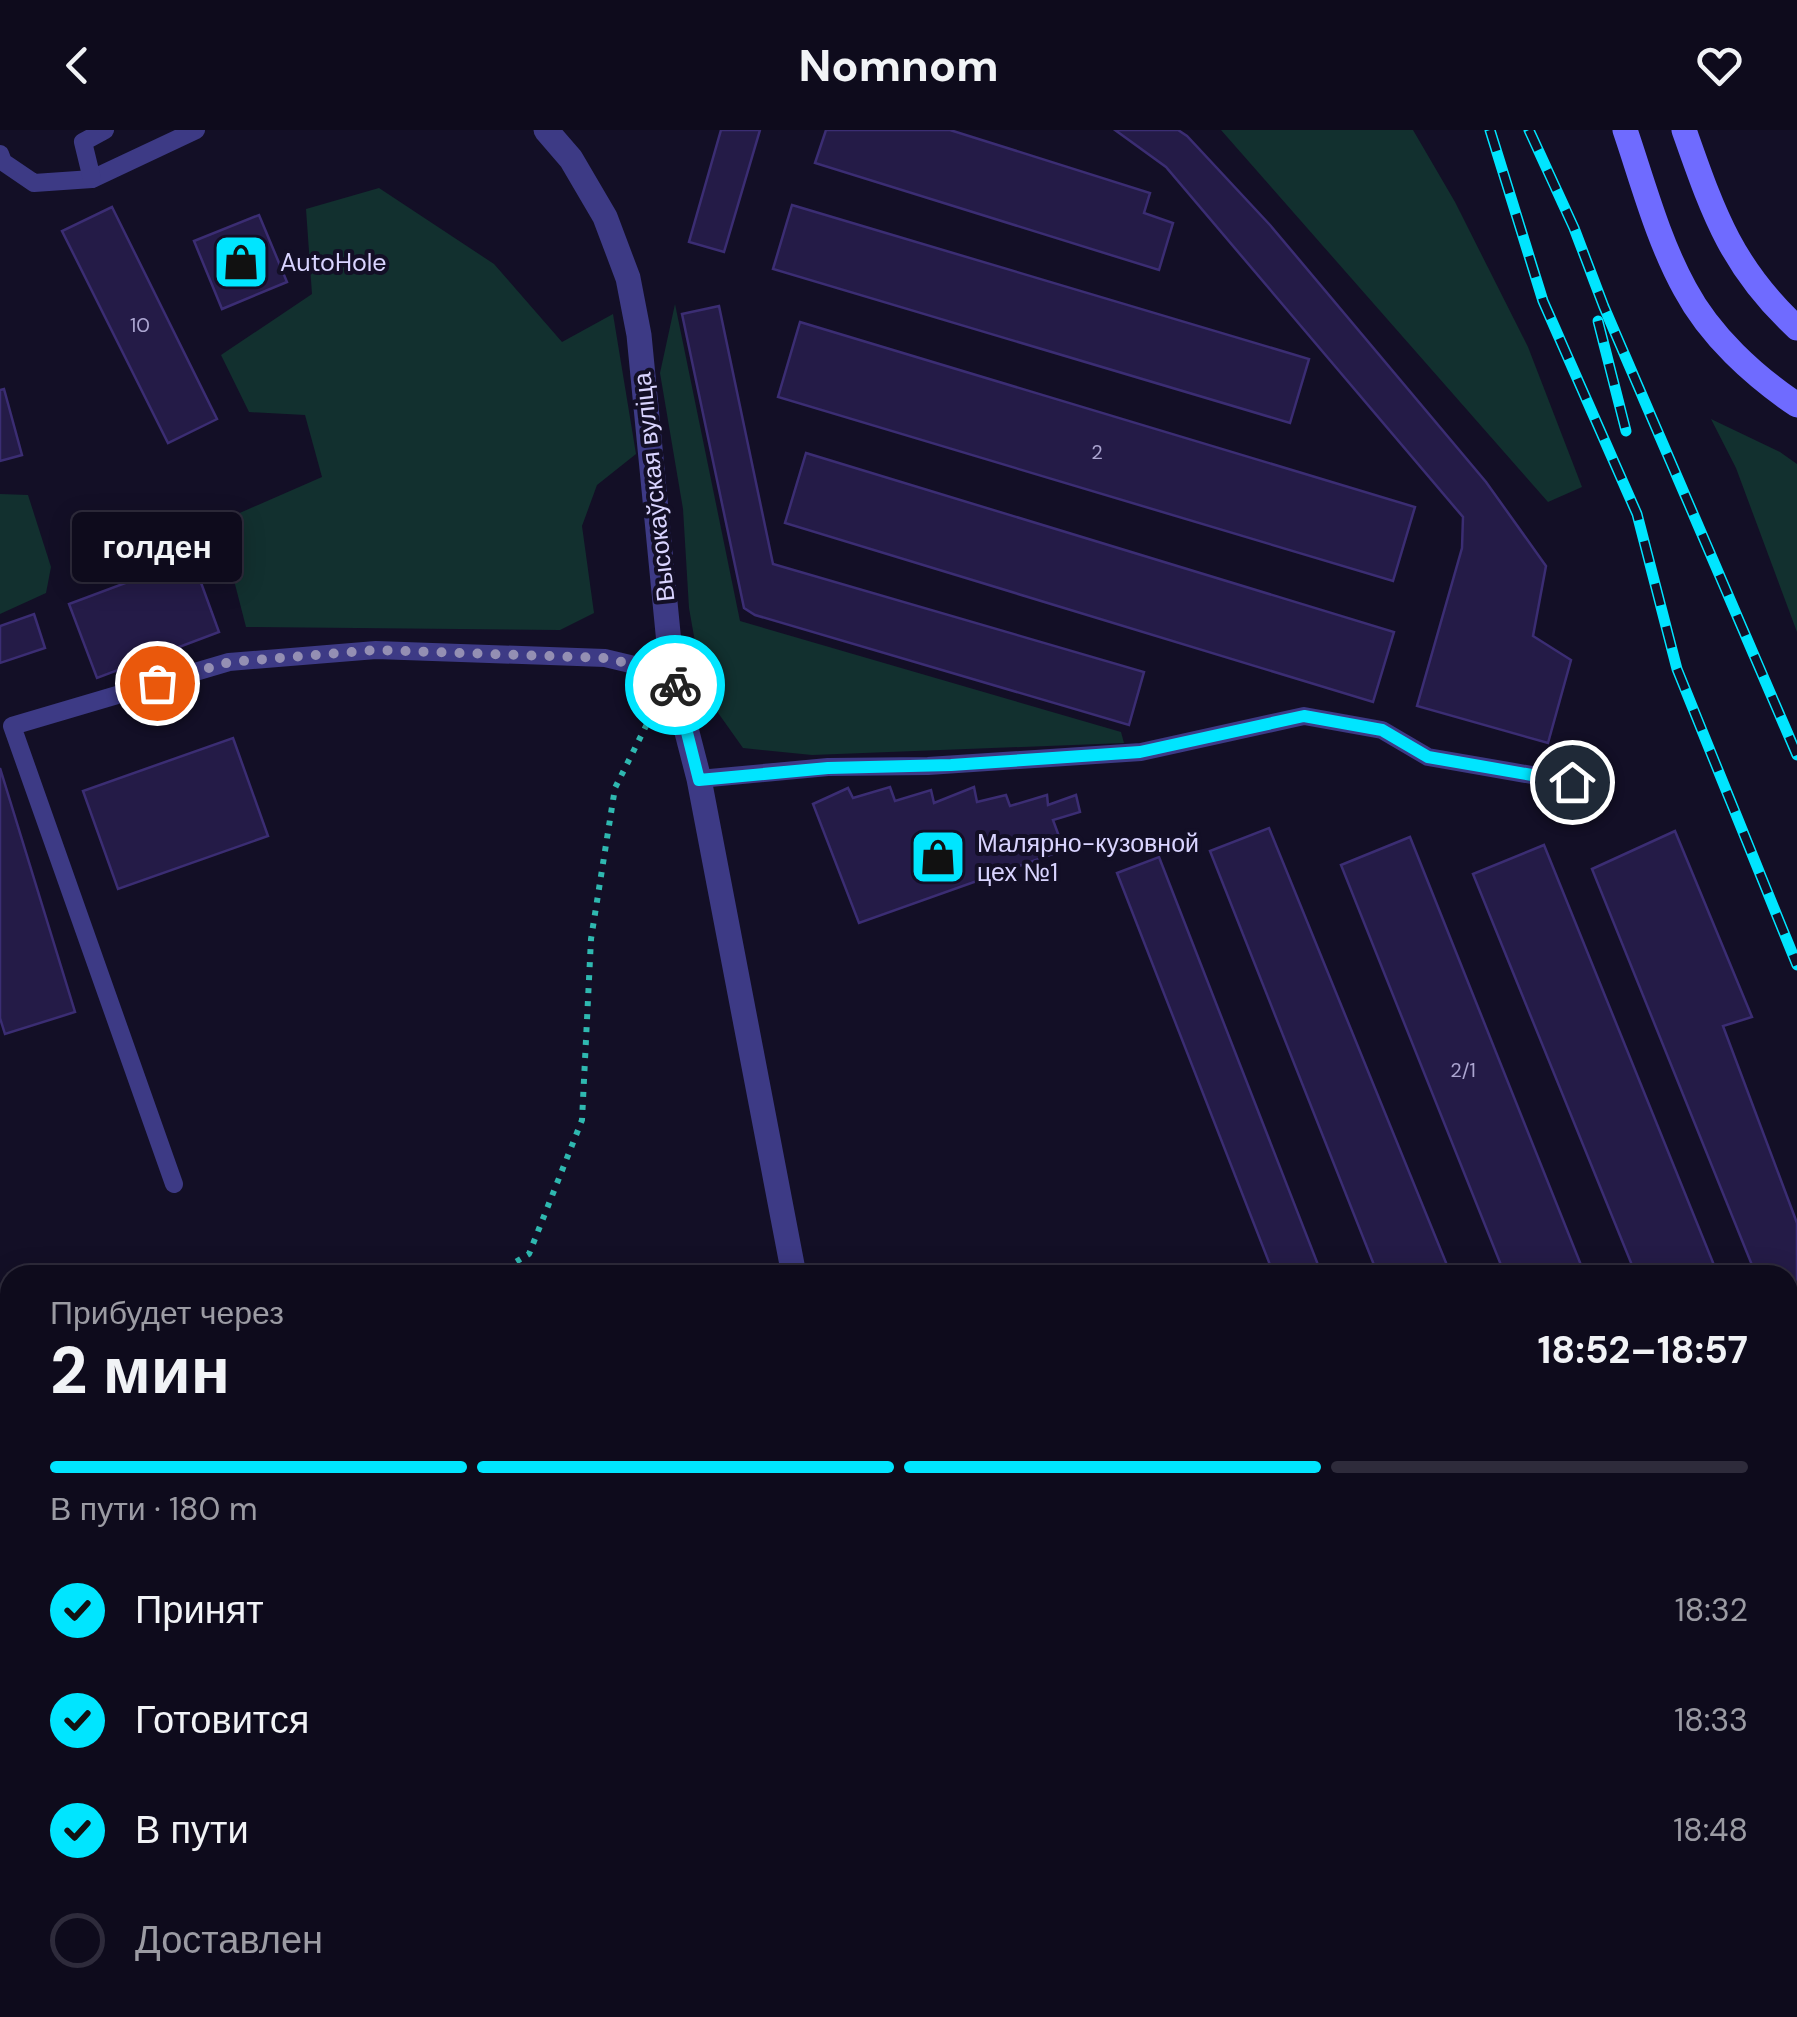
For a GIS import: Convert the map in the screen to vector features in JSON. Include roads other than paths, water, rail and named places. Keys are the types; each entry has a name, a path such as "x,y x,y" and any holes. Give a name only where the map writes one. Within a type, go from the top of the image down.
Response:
{"main road":[{"path":"1625,130 1686,292 1725,343 1764,384 1797,405"},
{"path":"1684,130 1738,262 1770,304 1797,328"}],"street":[{"name":"Высокаўская вуліца","path":"546,130 571,159 605,217 628,278 639,334 672,674 699,780 792,1265"}],"lane":[{"path":"92,179 83,142 105,130"},
{"path":"0,154 3,162 34,183 92,179 196,130"},
{"path":"174,1184 12,726 230,662 321,654 376,650 605,658 672,674"},
{"path":"699,780 828,768 974,764 1140,752 1304,716 1382,730 1428,757 1572,782"}],"railway":[{"path":"1490,130 1543,301 1637,514 1677,669 1797,965"},
{"path":"1529,130 1797,755"},
{"path":"1598,321 1626,431"}],"place":[{"name":"AutoHole","path":"241,262"},
{"name":"голден","path":"157,683"},
{"name":"Малярно-кузовной цех №1","path":"938,857"}]}
